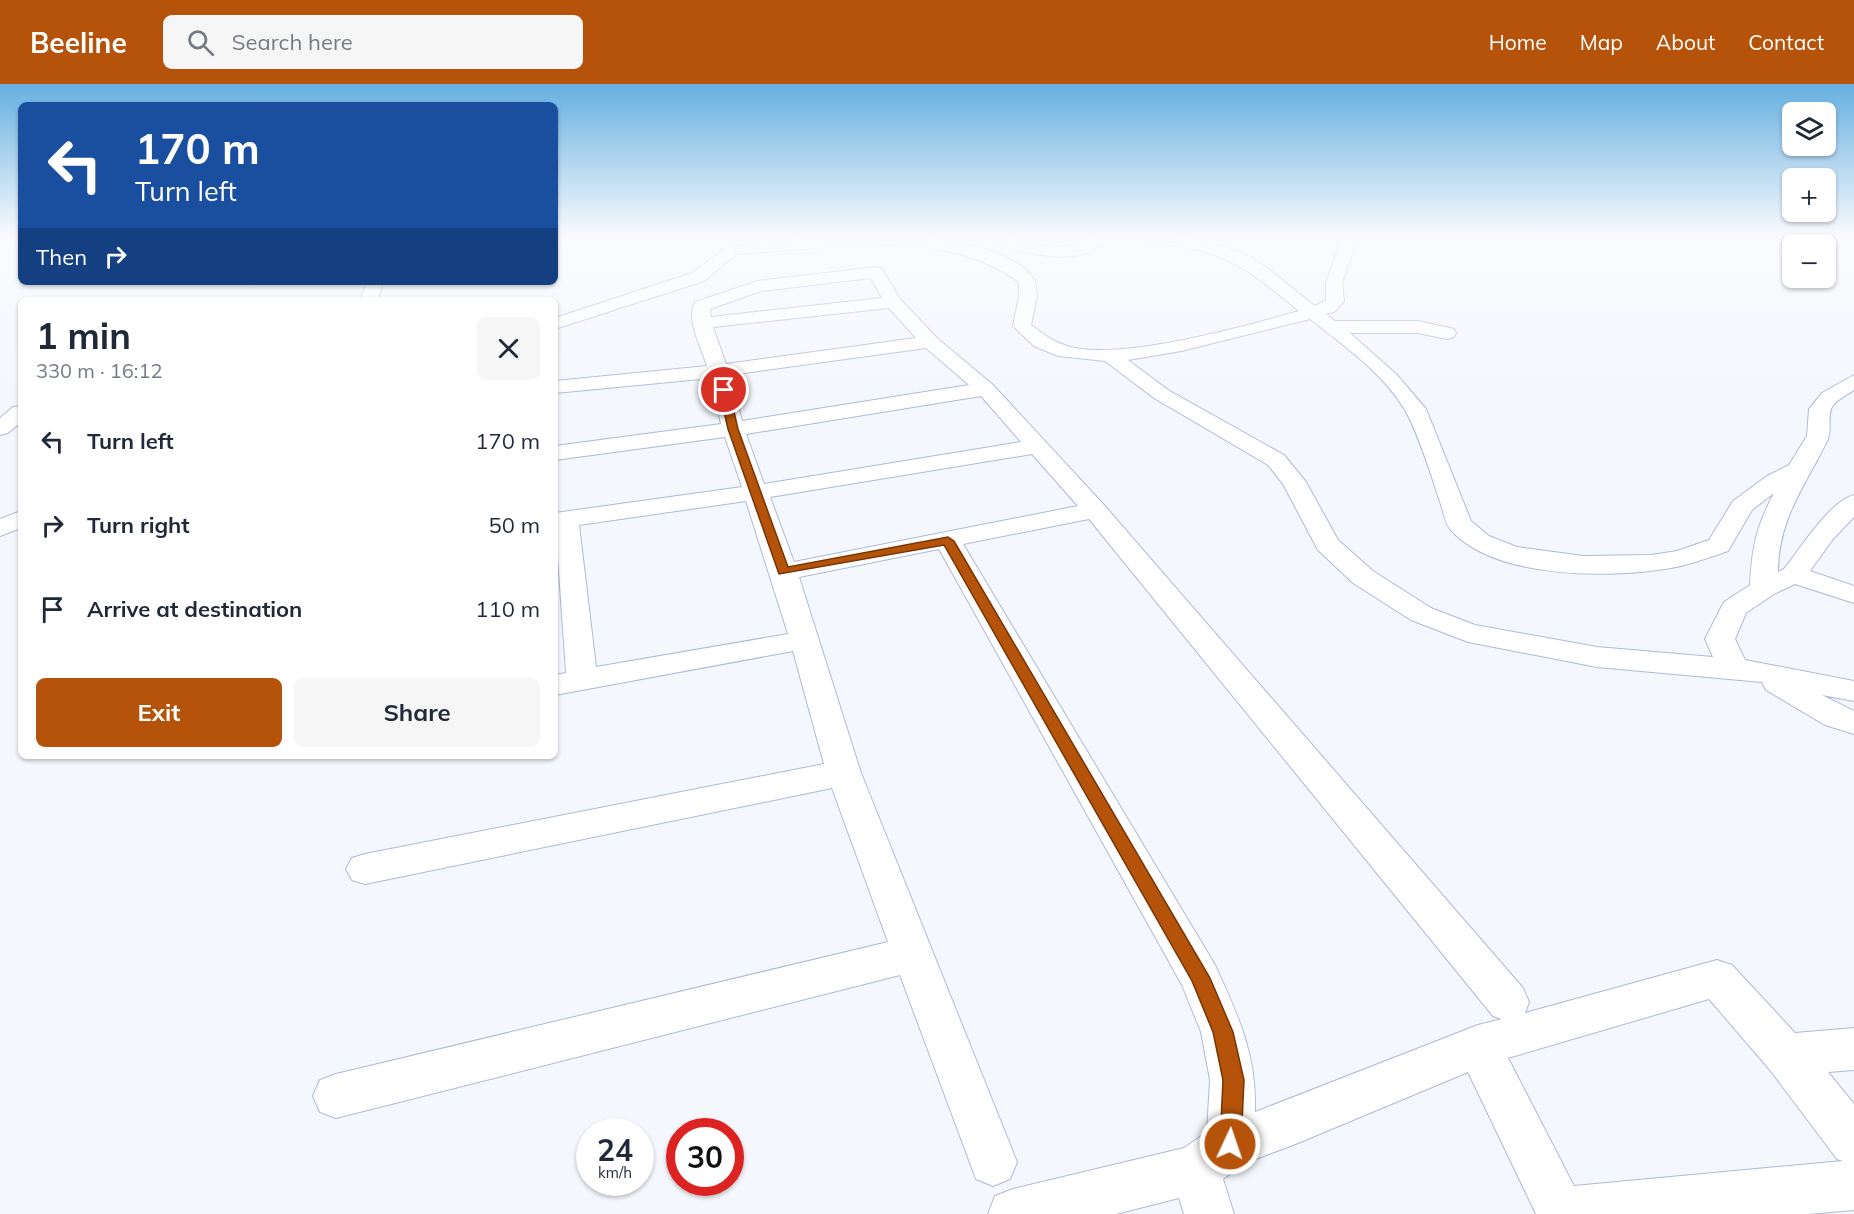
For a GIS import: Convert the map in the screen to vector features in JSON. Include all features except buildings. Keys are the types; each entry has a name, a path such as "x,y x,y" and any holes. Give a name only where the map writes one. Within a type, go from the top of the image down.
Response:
{"street":[{"path":"558,323 656,291"},
{"path":"745,291 701,306 702,323 719,371 733,429 784,572 844,773 993,1162"},
{"path":"887,291 893,302 930,342 986,389 1095,510 1508,1002"},
{"path":"1028,291 1022,326 1029,335 1048,345 1081,354 1112,357 1155,351 1322,320 1418,327 1447,333"},
{"path":"1284,291 1390,379 1415,409 1452,500 1452,513 1458,525 1473,539 1517,555 1559,562 1602,565 1640,564 1677,559 1719,545 1742,506 1775,481 1798,470"},
{"path":"1322,320 1328,308 1335,301 1334,291"},
{"path":"558,387 719,371 930,342"},
{"path":"1112,357 1161,394 1276,460 1294,482 1327,544 1363,577 1421,614 1468,633 1597,657 1744,669 1854,691"},
{"path":"1764,588 1765,547 1774,518 1818,436 1820,409 1829,397 1854,381"},
{"path":"558,453 733,429 986,389"},
{"path":"0,428 18,414"},
{"path":"804,640 569,683 560,521 757,492 1038,446"},
{"path":"1852,508 1824,534 1794,575 1764,588 1734,608 1720,639 1744,669 1836,717 1854,723"},
{"path":"784,572 1095,510"},
{"path":"0,528 18,520"},
{"path":"948,541 1200,978 1223,1032 1233,1080 1211,1176"},
{"path":"1794,575 1854,595"},
{"path":"365,869 844,773"},
{"path":"336,1096 913,954"},
{"path":"1013,1214 1211,1176 1298,1120 1478,1046 1717,978 1786,1055 1853,1139"},
{"path":"1478,1046 1562,1213 1854,1185"},
{"path":"1786,1055 1854,1049"}],"route":[{"path":"724,390 733,429 784,572 948,541 1200,978 1223,1032 1233,1080 1230,1144"}]}
